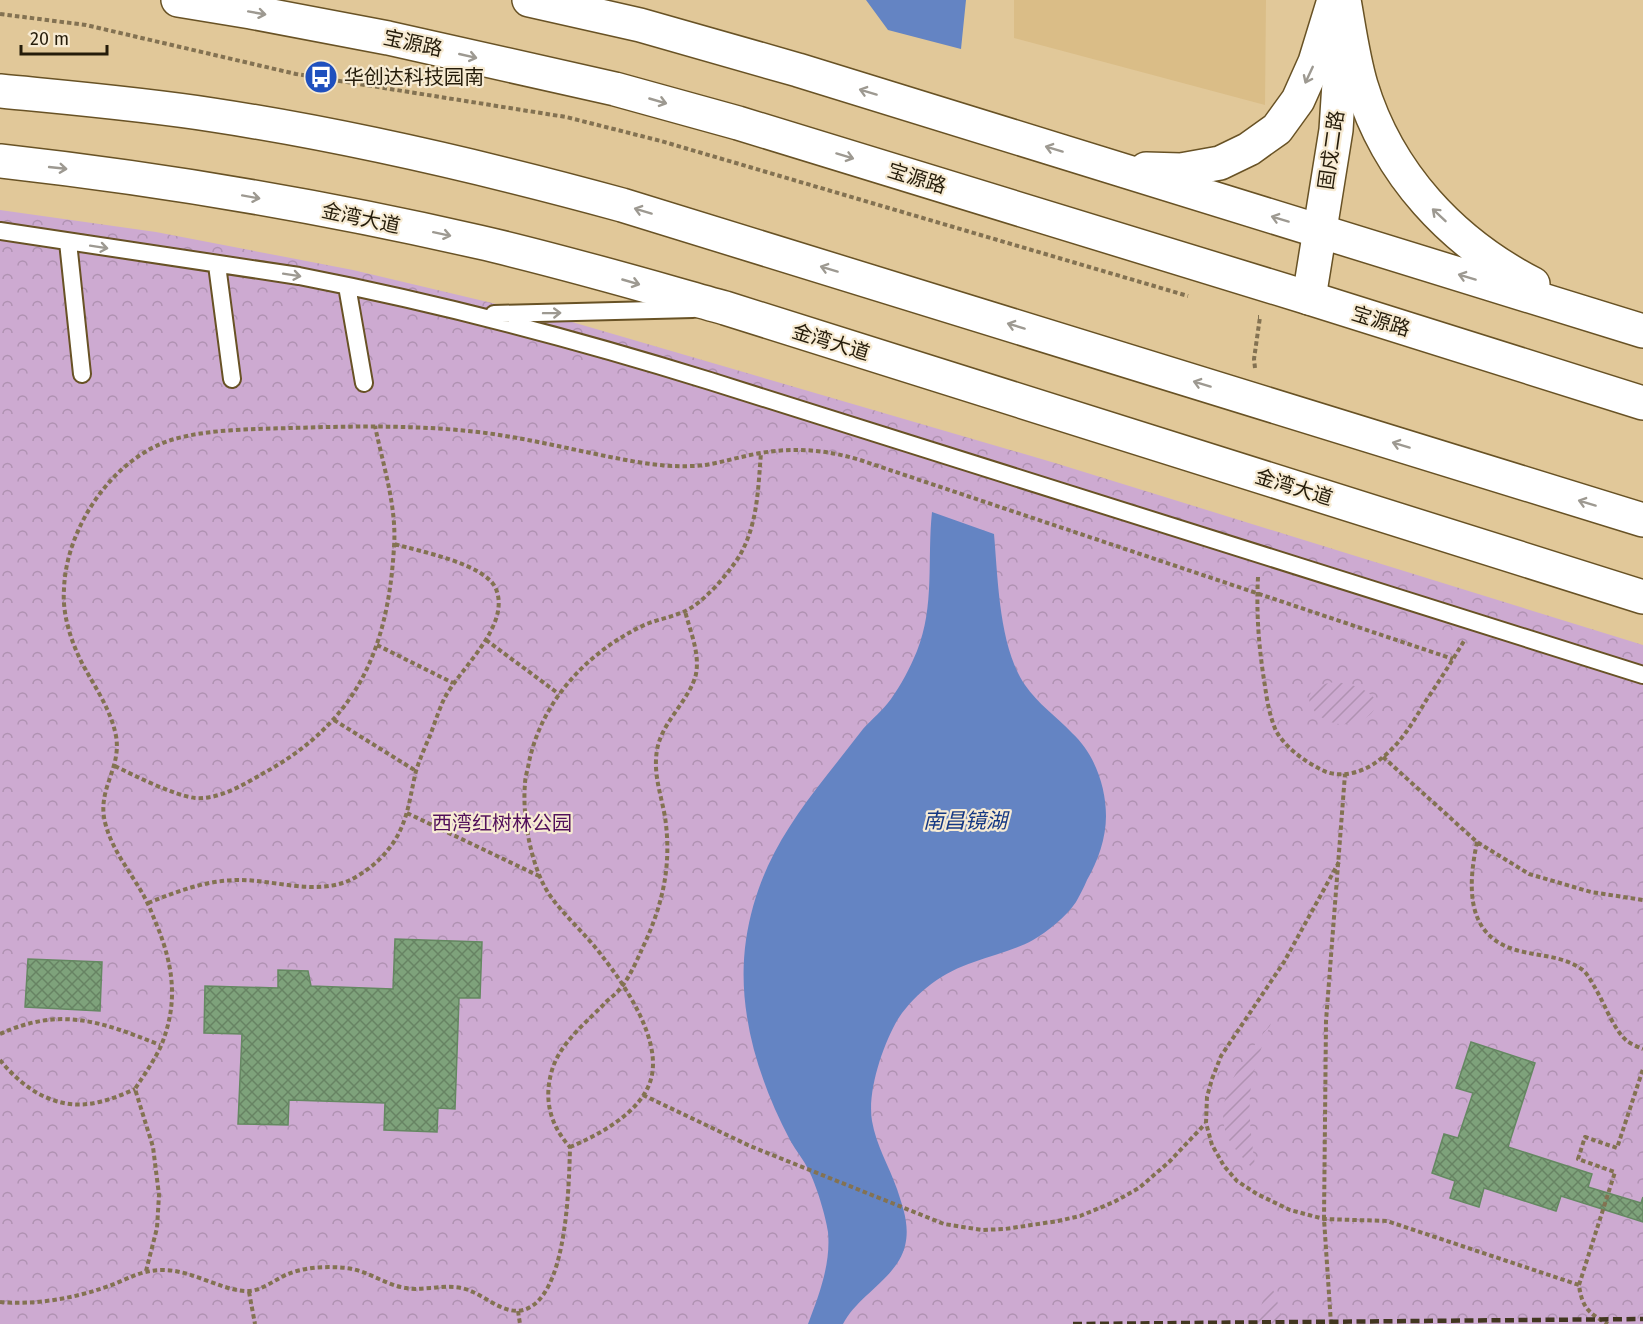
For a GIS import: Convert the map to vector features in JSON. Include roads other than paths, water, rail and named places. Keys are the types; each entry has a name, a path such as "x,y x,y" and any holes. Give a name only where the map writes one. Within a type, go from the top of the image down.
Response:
{"main road":[{"name":"宝源路","path":"178,0 388,38 615,89 738,123 1643,403"},
{"path":"529,0 640,25 798,70 1643,331"},
{"path":"1099,163 1146,169 1181,170 1221,163 1249,149 1277,129 1298,99 1316,62 1334,0"},
{"name":"固戍二路","path":"1309,298 1336,130 1341,0"},
{"path":"1341,0 1361,85 1376,125 1401,171 1430,206 1463,238 1509,272 1593,316"},
{"path":"0,91 103,101 321,133 525,178 622,205 1643,520"},
{"name":"金湾大道","path":"0,161 94,171 334,212 480,243 602,274 725,308 1643,597"}],"lane":[{"path":"0,231 299,276 563,337 644,360 1643,675"},
{"path":"68,242 82,374"},
{"path":"217,265 232,379"},
{"path":"347,286 364,383"},
{"path":"472,315 725,308"}],"water":[{"path":"866,0 966,0 961,49 888,30"},
{"name":"南昌镜湖","path":"932,512 994,534 1001,612 1016,669 1030,692 1087,750 1104,793 1105,833 1098,857 1082,891 1072,908 1062,918 1026,944 963,966 941,977 913,1000 898,1019 877,1068 871,1109 876,1139 894,1180 903,1210 907,1231 905,1246 894,1268 858,1304 843,1324 808,1324 826,1268 828,1232 815,1184 790,1140 759,1068 747,1018 744,992 746,940 757,893 786,832 858,735 891,699 914,657 923,634 926,617"}],"railway":[{"path":"1073,1324 1643,1319"}],"place":[{"name":"华创达科技园南","path":"321,77"}],"park label":[{"name":"西湾红树林公园","path":"502,823"}]}
